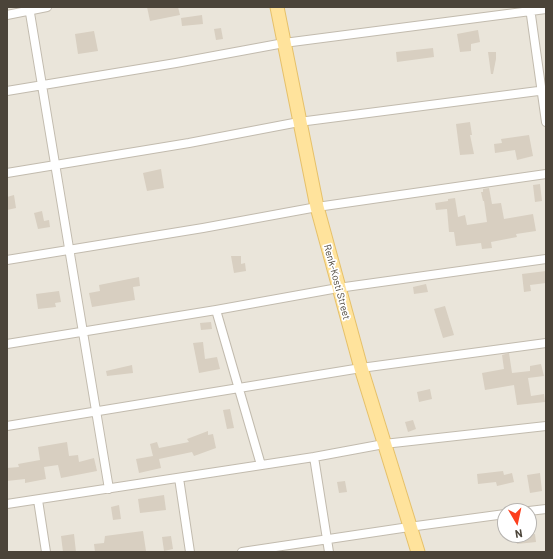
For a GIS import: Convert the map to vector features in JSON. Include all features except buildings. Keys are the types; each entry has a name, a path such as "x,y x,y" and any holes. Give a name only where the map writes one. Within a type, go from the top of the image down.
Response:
{"main road":[{"name":"Renk-Kosti Street","path":"277,7 317,207 361,368 418,552"}],"street":[{"path":"7,14 47,7"},
{"path":"30,9 109,489"},
{"path":"530,9 544,90 546,122"},
{"path":"7,91 176,63 284,43 530,9 546,9"},
{"path":"7,173 189,143 300,122 544,90"},
{"path":"7,260 203,228 317,207 546,174"},
{"path":"7,344 216,310 338,288 546,259"},
{"path":"216,310 261,465"},
{"path":"7,426 361,368 546,343"},
{"path":"7,504 314,457 384,444 546,426"},
{"path":"314,457 329,552"},
{"path":"179,478 190,552"},
{"path":"38,500 46,552"},
{"path":"242,552 497,515"}],"shaded area":[{"path":"7,7 546,7 546,552 7,552"}]}
